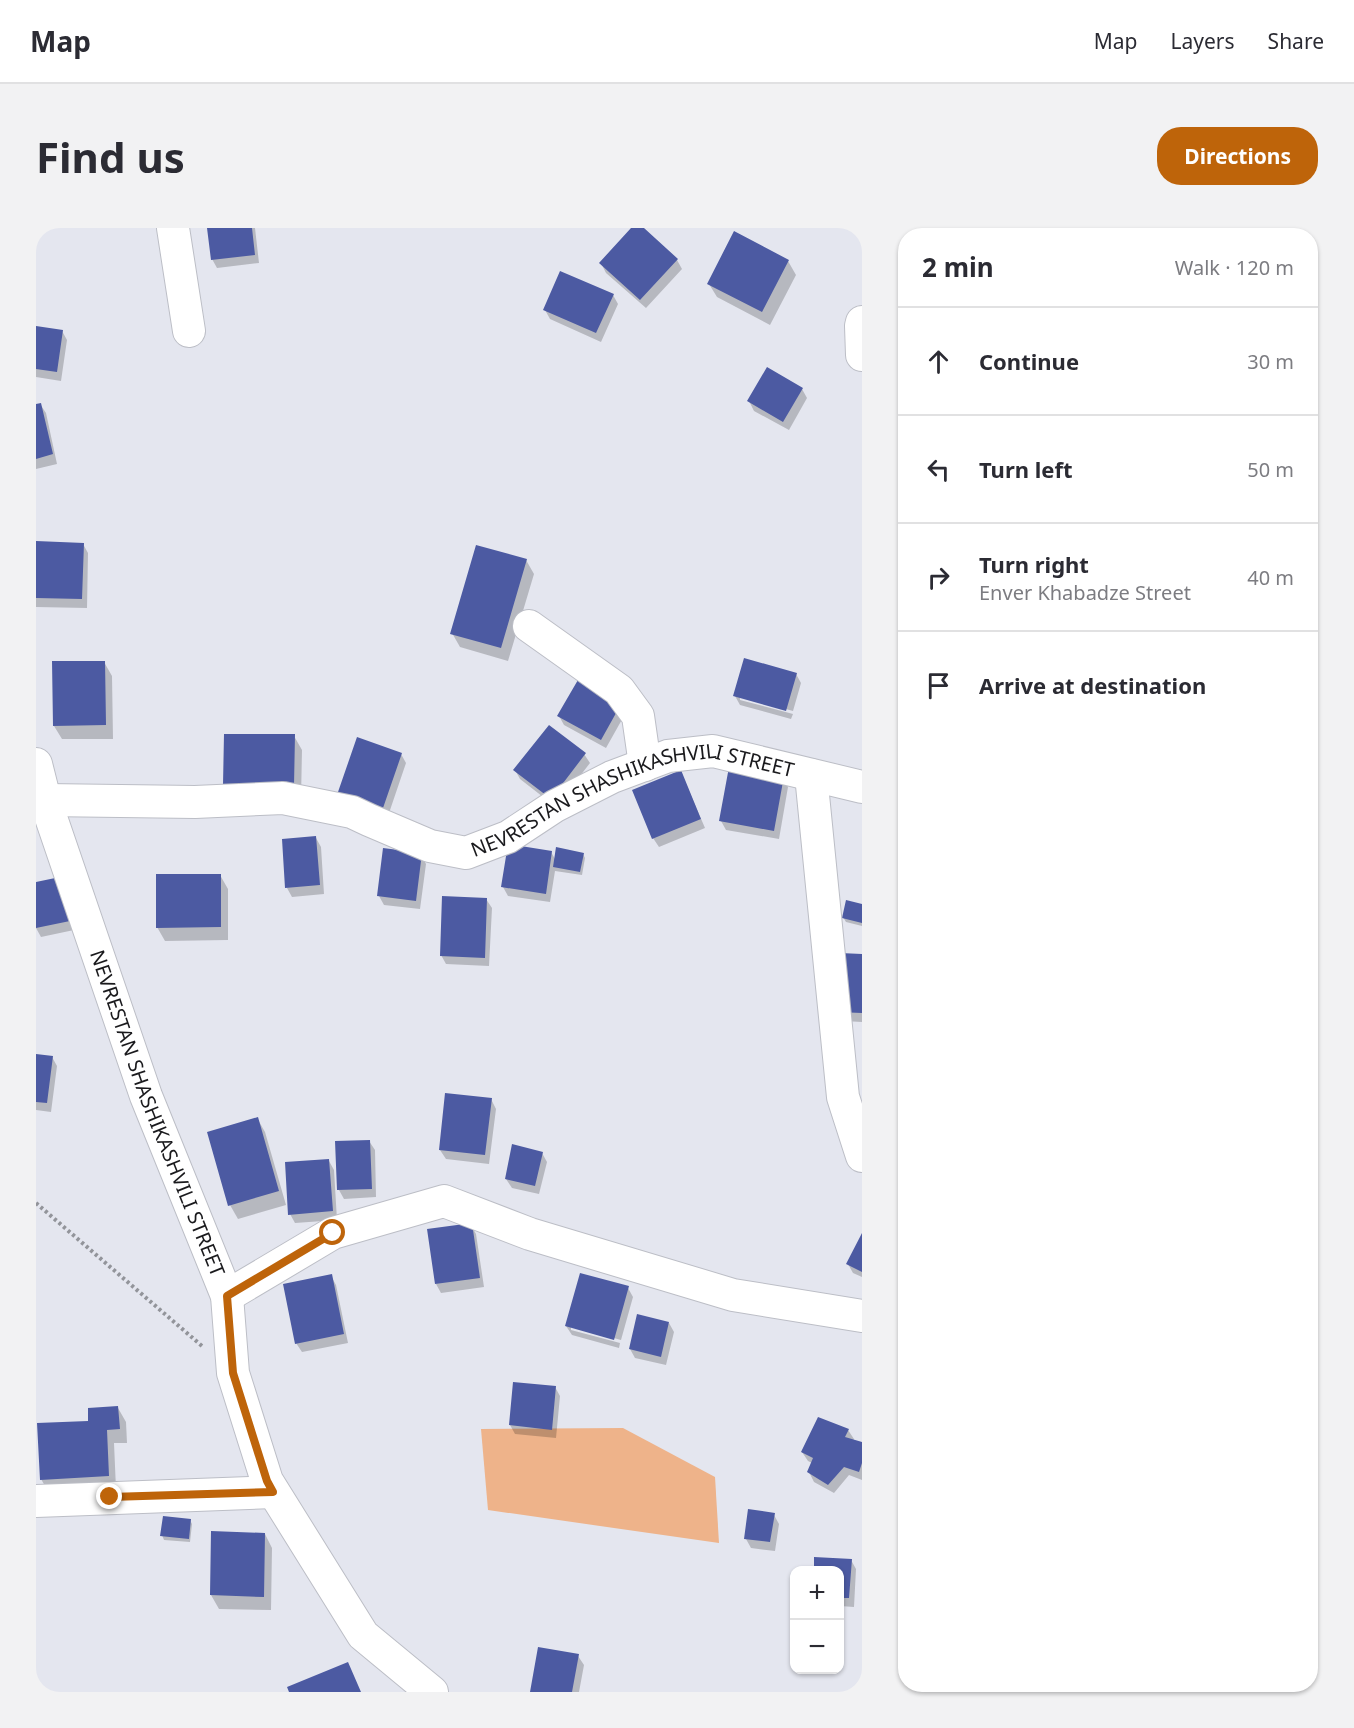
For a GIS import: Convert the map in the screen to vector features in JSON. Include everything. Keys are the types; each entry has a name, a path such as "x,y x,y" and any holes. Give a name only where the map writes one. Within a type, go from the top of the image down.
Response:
{"street":[{"path":"173,228 189,331"},
{"path":"862,322 862,355"},
{"path":"529,626 619,690 638,716 645,765"},
{"name":"NEVRESTAN SHASHIKASHVILI STREET","path":"45,800 195,802 283,798 352,812 430,846 466,853 508,837 555,806 612,777 668,756 713,751 811,775 843,1097 862,1156"},
{"name":"NEVRESTAN SHASHIKASHVILI STREET","path":"36,764 45,800 146,1096 227,1296 233,1373 267,1481 363,1635 432,1692"},
{"path":"811,775 862,786"},
{"path":"227,1296 333,1233 444,1201 530,1234 733,1295 862,1316"},
{"path":"36,1501 273,1492"}],"path":[{"path":"36,1203 233,1373"}],"shaded area":[{"path":"623,1428 715,1477 719,1543 488,1510 481,1429"}],"building":[{"path":"207,228 252,228 255,255 211,260"},
{"path":"631,228 644,228 678,259 640,300 599,263"},
{"path":"734,231 789,260 762,312 707,284"},
{"path":"560,271 614,294 596,333 543,310"},
{"path":"36,326 63,330 57,372 36,369"},
{"path":"767,367 803,388 783,422 747,401"},
{"path":"41,403 53,454 36,459 36,404"},
{"path":"36,541 84,543 82,599 36,598"},
{"path":"476,545 527,559 501,648 450,634"},
{"path":"744,658 797,673 786,711 733,696"},
{"path":"52,661 105,661 106,725 53,726"},
{"path":"582,673 625,697 601,740 557,716"},
{"path":"549,725 586,753 551,799 513,770"},
{"path":"224,734 295,734 294,786 223,785"},
{"path":"357,737 402,753 383,808 338,792"},
{"path":"729,767 784,776 774,831 719,821"},
{"path":"681,770 701,819 652,839 632,790"},
{"path":"316,836 320,885 285,888 282,839"},
{"path":"508,844 552,851 546,894 501,887"},
{"path":"556,847 584,853 580,872 553,867"},
{"path":"383,848 422,853 416,901 377,896"},
{"path":"156,874 221,874 221,927 156,928"},
{"path":"60,877 70,921 36,928 36,882"},
{"path":"442,896 487,898 485,958 440,956"},
{"path":"846,900 862,904 862,923 842,918"},
{"path":"840,953 862,954 862,1013 837,1012"},
{"path":"36,1054 53,1056 47,1103 36,1102"},
{"path":"445,1093 492,1098 485,1155 439,1150"},
{"path":"258,1117 279,1191 228,1206 207,1132"},
{"path":"370,1140 372,1189 337,1190 335,1141"},
{"path":"512,1144 543,1152 535,1186 505,1179"},
{"path":"329,1159 333,1211 288,1215 285,1162"},
{"path":"472,1223 480,1278 435,1284 427,1229"},
{"path":"862,1233 862,1272 846,1264"},
{"path":"580,1273 629,1286 614,1340 565,1326"},
{"path":"332,1274 344,1334 295,1344 283,1284"},
{"path":"637,1314 669,1322 661,1357 629,1349"},
{"path":"513,1382 556,1386 552,1430 509,1425"},
{"path":"118,1406 120,1429 107,1430 109,1476 40,1480 37,1423 88,1421 88,1408"},
{"path":"818,1417 849,1429 845,1437 862,1442 862,1463 859,1472 844,1467 828,1485 807,1472 813,1458 801,1452"},
{"path":"748,1509 775,1513 770,1542 744,1539"},
{"path":"163,1516 191,1519 189,1539 160,1536"},
{"path":"211,1531 265,1533 264,1597 210,1595"},
{"path":"814,1557 852,1559 849,1598 844,1598 844,1566 814,1566"},
{"path":"538,1647 579,1654 572,1692 530,1692"},
{"path":"348,1662 361,1692 289,1692 287,1687"}],"route":[{"path":"110,1497 273,1492 267,1481 233,1373 227,1296 333,1233"}]}
